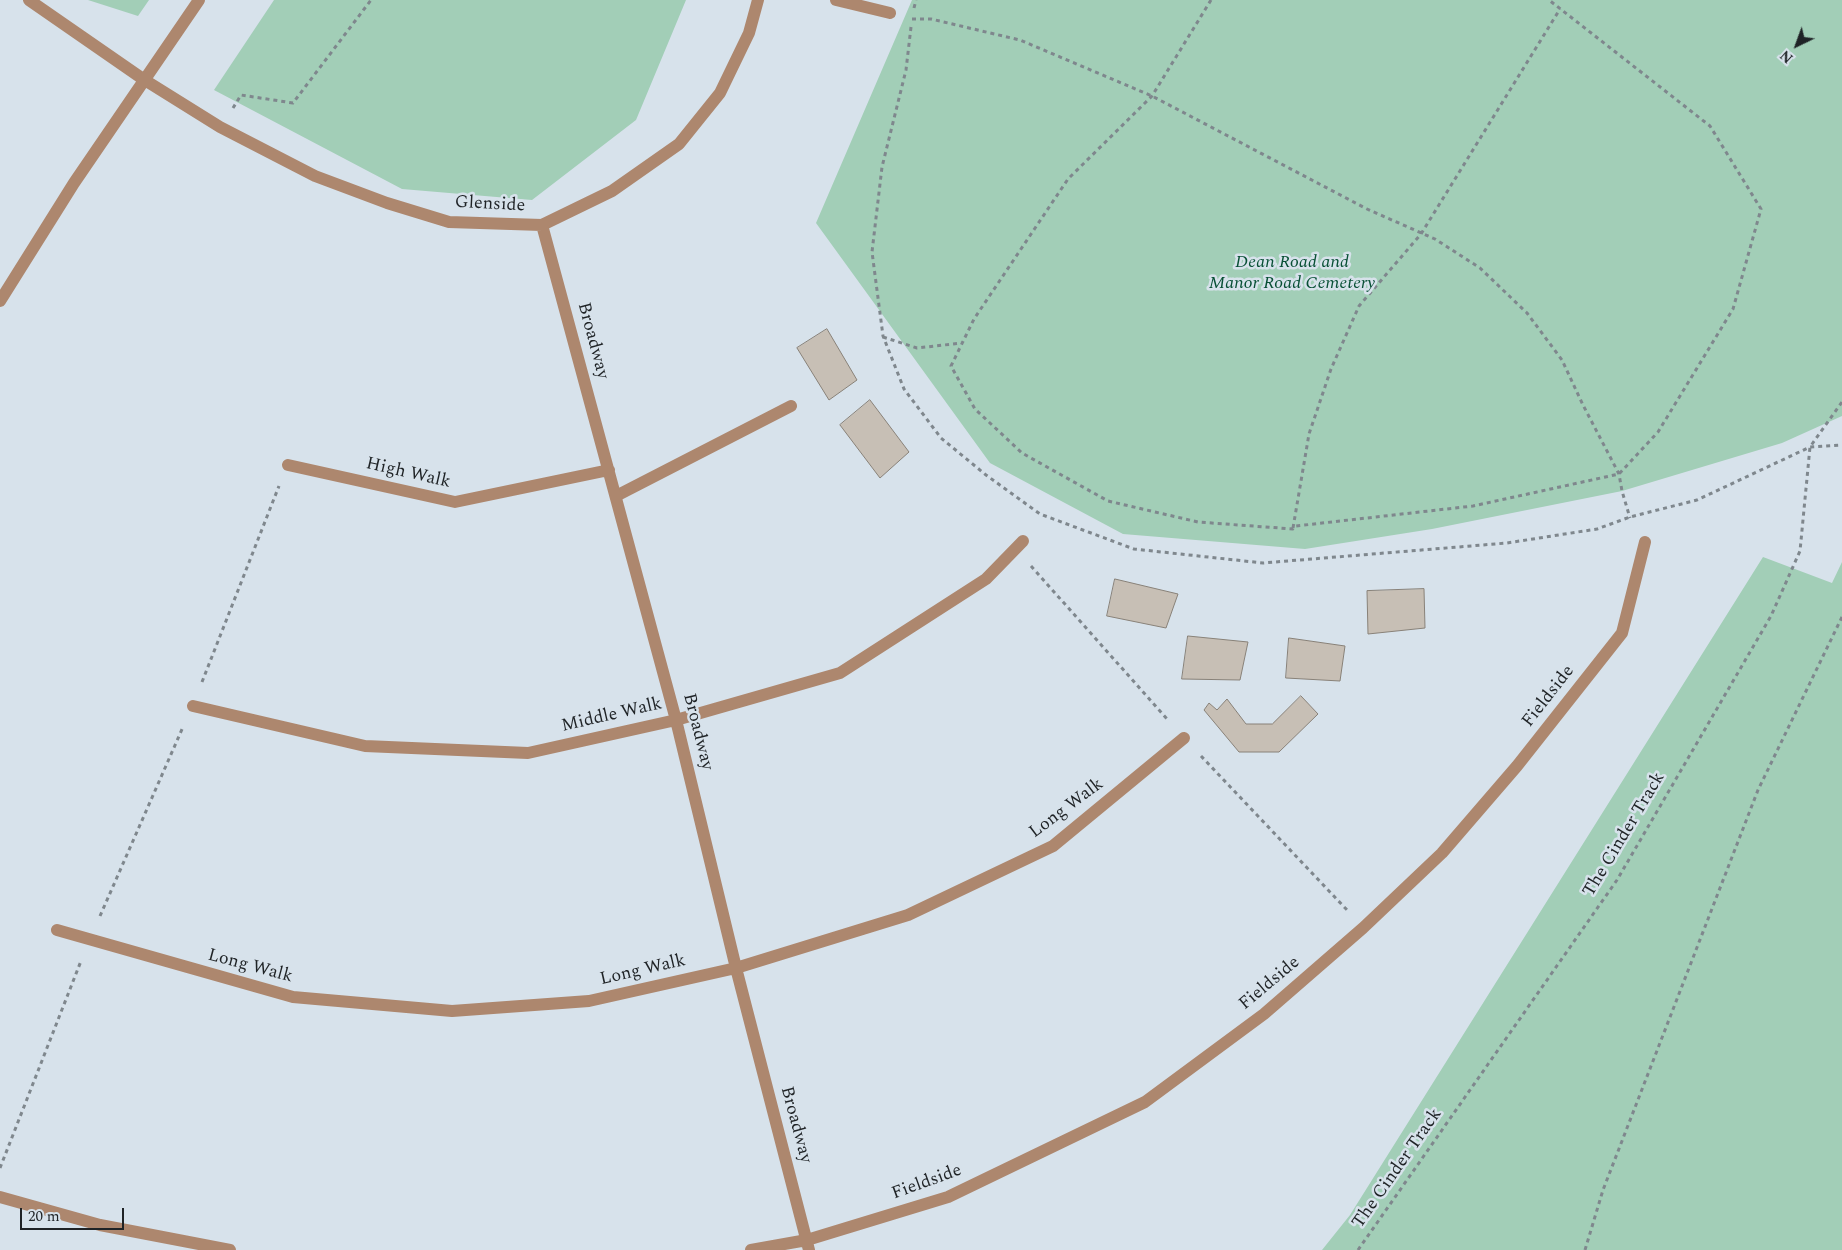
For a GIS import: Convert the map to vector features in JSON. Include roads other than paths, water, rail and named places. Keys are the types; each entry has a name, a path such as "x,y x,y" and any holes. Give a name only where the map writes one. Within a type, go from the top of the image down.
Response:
{"street":[{"name":"Glenside","path":"29,0 143,79 220,127 315,176 387,203 449,222 542,225 612,191 679,144 720,93 749,33 758,0"},
{"path":"0,301 74,183 198,0"},
{"path":"836,0 890,14"},
{"name":"Broadway","path":"542,225 676,720 736,968 808,1245"},
{"path":"616,496 791,406"},
{"name":"High Walk","path":"288,465 455,502 609,470"},
{"name":"Middle Walk","path":"192,706 365,746 528,753 676,720 840,673 986,579 1024,541"},
{"name":"Fieldside","path":"751,1250 808,1245 948,1197 1145,1102 1264,1014 1363,928 1442,853 1517,766 1622,633 1645,542"},
{"name":"Long Walk","path":"57,930 293,997 452,1011 588,1000 736,968 908,915 1053,846 1184,738"},
{"path":"0,1197 100,1225 230,1250"}],"park label":[{"name":"Dean Road and Manor Road Cemetery","path":"1292,273"}]}
